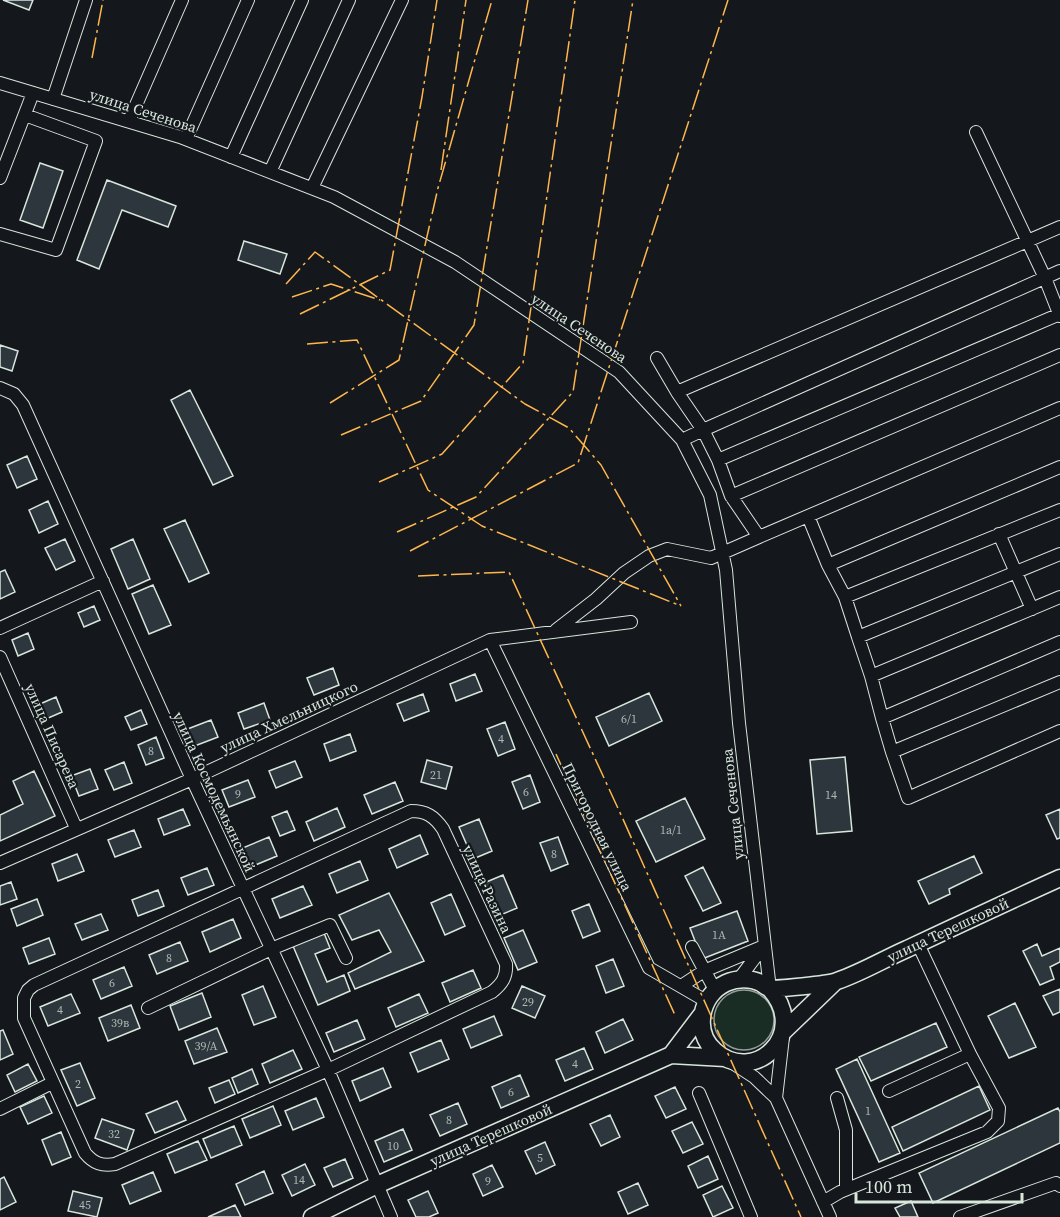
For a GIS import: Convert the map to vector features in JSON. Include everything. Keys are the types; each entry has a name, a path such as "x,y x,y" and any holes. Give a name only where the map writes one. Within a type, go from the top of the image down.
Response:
{"main road":[{"name":"улица Терешковой","path":"671,1055 708,1002 726,983 739,979 761,983 770,989 835,982 1060,878"},
{"name":"улица Терешковой","path":"312,1217 377,1185 671,1055 725,1058 736,1062 760,1059 778,1043 783,1032 835,982"},
{"path":"770,989 778,998 783,1009 785,1020 783,1032"},
{"path":"708,1002 702,1027 706,1040 714,1051 725,1058"}],"street":[{"path":"53,99 86,0"},
{"path":"129,121 182,0"},
{"path":"186,139 248,0"},
{"path":"231,157 302,0"},
{"path":"270,172 349,0"},
{"path":"312,188 402,0"},
{"name":"улица Сеченова","path":"0,83 186,139 334,196 455,262 619,372 682,440 710,495 726,570 741,735 770,989"},
{"path":"0,178 33,93"},
{"path":"0,234 56,250 96,141 25,115"},
{"path":"718,460 1060,315 1045,278 976,132"},
{"path":"677,393 1060,227"},
{"path":"682,440 1060,272"},
{"path":"731,496 1060,355"},
{"path":"657,358 677,393 703,430 718,460 731,496 759,537"},
{"name":"улица Космодемьянской","path":"0,388 14,394 23,405 192,779 328,1070 392,1217"},
{"path":"552,633 571,620 624,573 649,556 667,549 711,558 723,555 759,537 1060,408"},
{"path":"828,565 1060,467"},
{"path":"845,597 1060,510"},
{"path":"808,516 828,565 845,597 908,798 1060,731"},
{"path":"999,534 1032,609"},
{"path":"858,637 1060,554"},
{"path":"0,628 103,581"},
{"path":"871,675 1060,597"},
{"name":"улица Хмельницкого","path":"0,863 192,779 490,640 632,622"},
{"name":"Пригородная улица","path":"490,640 649,968 708,1002"},
{"path":"882,718 1060,642"},
{"name":"улица Писарева","path":"0,657 76,828"},
{"path":"892,752 1060,682"},
{"name":"улица Разина","path":"411,811 422,811 432,816 443,829 506,964 504,979 492,992 328,1070 115,1164 98,1164 90,1160 85,1153 52,1083 24,1018 24,998 34,985 411,811"},
{"path":"148,1008 271,949 330,925 346,958"},
{"path":"823,1202 846,1189 987,1132 998,1121 999,1108 970,1054 918,944"},
{"path":"681,986 704,971 764,946"},
{"path":"739,979 764,946"},
{"path":"692,947 704,971 708,1002"},
{"path":"776,1098 783,1032"},
{"path":"889,1091 970,1054"},
{"path":"725,1058 754,1077 776,1098 830,1217"},
{"path":"0,1109 52,1083"},
{"path":"699,1093 751,1217"},
{"path":"837,1098 846,1130 846,1189"},
{"path":"960,1217 1056,1183 1060,1186"}],"green space":[{"path":"738,990 750,990 766,998 772,1008 774,1020 772,1032 766,1042 750,1050 738,1050 722,1042 714,1026 714,1014 722,998"}],"building":[{"path":"3,0 33,0 29,10"},
{"path":"40,163 63,171 43,228 20,220"},
{"path":"107,180 176,206 168,227 122,210 99,269 77,260"},
{"path":"244,241 287,254 280,274 238,260"},
{"path":"0,345 18,351 12,371 0,367"},
{"path":"190,390 233,476 213,485 171,400"},
{"path":"27,456 37,479 17,488 7,465"},
{"path":"48,501 58,524 39,533 29,510"},
{"path":"185,520 209,573 189,582 164,529"},
{"path":"65,539 75,561 56,570 45,548"},
{"path":"133,539 150,579 128,589 111,549"},
{"path":"5,570 15,592 0,599 0,572"},
{"path":"153,585 171,625 149,634 132,594"},
{"path":"94,606 100,620 84,627 78,613"},
{"path":"28,633 34,649 18,656 12,640"},
{"path":"333,668 339,685 314,695 307,678"},
{"path":"475,674 482,691 456,701 450,684"},
{"path":"649,693 662,721 609,746 596,717"},
{"path":"423,694 429,711 404,721 397,704"},
{"path":"56,697 62,712 46,719 40,704"},
{"path":"264,703 270,720 244,729 238,713"},
{"path":"141,710 147,724 131,730 125,717"},
{"path":"211,720 218,737 192,747 185,730"},
{"path":"505,722 515,749 498,756 487,729"},
{"path":"350,734 356,751 330,761 324,744"},
{"path":"156,737 164,758 146,765 138,745"},
{"path":"845,757 852,831 817,834 810,760"},
{"path":"427,760 452,767 446,789 421,782"},
{"path":"295,761 302,777 276,788 269,771"},
{"path":"124,762 132,783 114,790 105,770"},
{"path":"90,769 98,789 79,796 71,776"},
{"path":"34,771 55,816 0,841 0,815 23,804 13,781"},
{"path":"530,775 540,802 523,809 512,782"},
{"path":"248,780 255,797 229,807 222,790"},
{"path":"395,782 403,801 372,814 364,795"},
{"path":"685,798 705,839 656,862 636,821"},
{"path":"337,808 345,827 314,841 306,822"},
{"path":"183,809 190,825 164,835 158,819"},
{"path":"1060,809 1060,838 1057,839 1046,815"},
{"path":"287,811 295,830 280,836 272,817"},
{"path":"479,819 492,851 473,859 459,827"},
{"path":"134,830 141,847 115,857 108,840"},
{"path":"420,835 428,854 397,868 389,849"},
{"path":"269,837 277,856 246,869 238,850"},
{"path":"558,837 568,864 551,871 540,843"},
{"path":"77,854 84,871 58,881 52,864"},
{"path":"974,856 982,873 949,889 950,894 929,904 918,881"},
{"path":"360,861 368,880 337,893 329,874"},
{"path":"703,867 721,903 703,911 685,876"},
{"path":"207,868 214,885 188,895 181,878"},
{"path":"503,875 517,908 498,916 484,883"},
{"path":"11,882 17,899 0,905 0,886"},
{"path":"303,886 312,905 280,918 272,899"},
{"path":"158,890 164,906 138,916 132,900"},
{"path":"389,893 424,961 355,989 348,973 391,952 379,930 352,940 339,915"},
{"path":"451,894 465,926 445,935 431,903"},
{"path":"37,899 43,915 17,926 11,909"},
{"path":"589,904 600,931 583,938 572,911"},
{"path":"737,911 748,941 702,959 690,928"},
{"path":"101,914 108,930 82,940 75,924"},
{"path":"233,919 241,938 210,952 202,932"},
{"path":"523,930 537,962 518,970 504,938"},
{"path":"324,933 330,948 315,954 327,982 344,975 350,991 318,1005 293,946"},
{"path":"49,938 55,954 29,964 23,948"},
{"path":"180,942 188,961 157,974 149,955"},
{"path":"1037,944 1042,956 1060,948 1060,962 1050,967 1054,979 1040,985 1023,951"},
{"path":"613,959 624,986 606,993 596,966"},
{"path":"124,967 132,986 101,999 93,980"},
{"path":"473,970 481,988 450,1002 442,983"},
{"path":"263,986 276,1017 254,1025 242,995"},
{"path":"522,986 545,996 535,1018 512,1008"},
{"path":"1060,989 1060,1012 1053,1015 1043,996"},
{"path":"202,993 211,1017 179,1030 170,1006"},
{"path":"71,994 80,1013 48,1026 40,1007"},
{"path":"419,994 428,1013 396,1027 388,1008"},
{"path":"1015,1003 1036,1047 1009,1058 988,1016"},
{"path":"131,1005 140,1028 108,1041 99,1018"},
{"path":"494,1016 502,1035 471,1048 463,1029"},
{"path":"623,1019 633,1040 605,1053 596,1032"},
{"path":"357,1020 365,1039 334,1052 326,1033"},
{"path":"936,1023 947,1047 871,1081 859,1057"},
{"path":"217,1028 227,1052 194,1064 185,1041"},
{"path":"3,1030 13,1054 0,1060 0,1031"},
{"path":"441,1040 449,1059 418,1072 410,1053"},
{"path":"584,1048 593,1069 565,1081 556,1060"},
{"path":"293,1050 302,1069 270,1083 262,1064"},
{"path":"857,1059 900,1153 879,1162 836,1069"},
{"path":"80,1063 95,1098 77,1106 61,1070"},
{"path":"28,1064 37,1081 15,1092 7,1075"},
{"path":"383,1068 391,1087 360,1101 352,1081"},
{"path":"252,1069 258,1084 238,1093 232,1078"},
{"path":"520,1075 529,1096 501,1108 492,1087"},
{"path":"229,1080 235,1094 215,1103 209,1088"},
{"path":"979,1086 990,1110 903,1151 892,1127"},
{"path":"675,1087 686,1109 666,1118 655,1096"},
{"path":"44,1096 52,1113 28,1124 20,1107"},
{"path":"316,1098 324,1117 293,1130 285,1111"},
{"path":"177,1101 186,1120 155,1133 146,1114"},
{"path":"458,1103 467,1124 440,1136 430,1115"},
{"path":"273,1106 281,1125 250,1138 242,1119"},
{"path":"1058,1108 1060,1143 933,1203 919,1173"},
{"path":"610,1115 620,1137 601,1146 590,1124"},
{"path":"102,1119 134,1130 127,1150 95,1138"},
{"path":"692,1122 703,1144 683,1153 672,1131"},
{"path":"234,1126 242,1145 211,1158 203,1139"},
{"path":"403,1129 412,1150 384,1162 375,1141"},
{"path":"61,1132 71,1157 52,1165 42,1140"},
{"path":"198,1141 207,1160 175,1173 167,1154"},
{"path":"545,1142 555,1165 536,1174 525,1151"},
{"path":"708,1156 718,1179 698,1188 688,1166"},
{"path":"345,1159 353,1178 333,1187 324,1168"},
{"path":"305,1164 315,1185 292,1196 282,1175"},
{"path":"492,1165 503,1187 483,1196 473,1174"},
{"path":"264,1171 273,1193 245,1205 236,1184"},
{"path":"153,1172 161,1191 130,1204 122,1185"},
{"path":"4,1177 16,1202 0,1210 0,1179"},
{"path":"638,1183 648,1205 628,1214 618,1192"},
{"path":"722,1186 733,1208 713,1217 703,1195"},
{"path":"73,1191 102,1198 97,1217 68,1211"},
{"path":"428,1191 438,1213 429,1217 416,1217 408,1200"},
{"path":"911,1201 918,1217 900,1217 895,1208"},
{"path":"235,1205 241,1217 208,1217"}],"power":[{"path":"92,58 103,0"},
{"path":"300,314 390,270 422,97 437,0"},
{"path":"441,170 466,0"},
{"path":"330,403 399,360 438,188 492,0"},
{"path":"341,435 421,401 474,325 528,0"},
{"path":"379,482 442,454 523,363 575,0"},
{"path":"397,532 476,497 573,392 633,0"},
{"path":"410,551 578,463 728,0"},
{"path":"286,284 315,252 525,404 569,428 601,465 681,606"},
{"path":"292,297 331,284 380,300"},
{"path":"307,344 357,340 428,490 482,526 681,606"},
{"path":"418,576 509,572 622,817 801,1217"},
{"path":"556,754 675,1015"}]}
